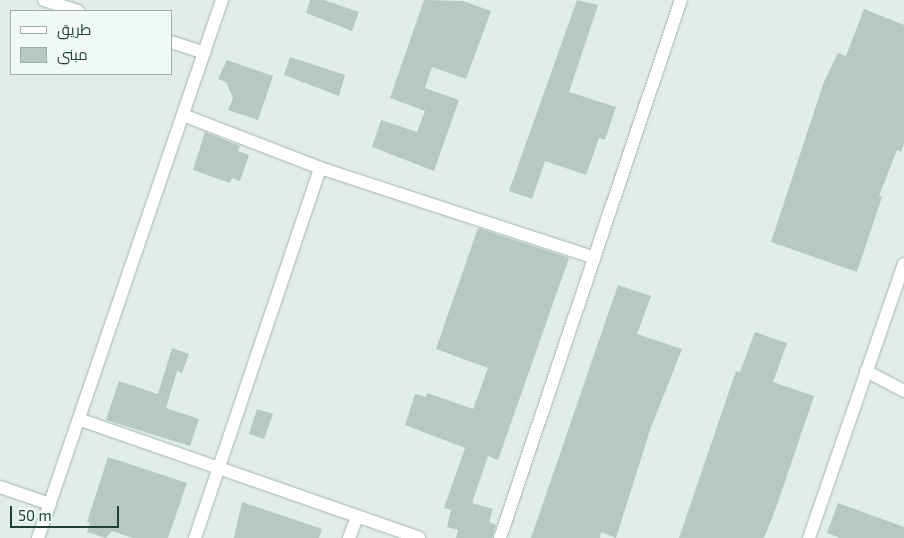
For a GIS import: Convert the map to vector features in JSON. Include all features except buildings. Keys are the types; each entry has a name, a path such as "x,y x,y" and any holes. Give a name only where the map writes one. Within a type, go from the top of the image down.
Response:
{"street":[{"path":"44,0 75,10"},
{"path":"38,538 81,420 222,0"},
{"path":"500,538 592,257 681,0"},
{"path":"172,42 204,53"},
{"path":"183,115 320,168 592,257"},
{"path":"196,538 320,168"},
{"path":"809,538 904,264"},
{"path":"866,371 904,391"},
{"path":"81,420 419,538"},
{"path":"0,487 50,504"},
{"path":"350,538 357,517"}]}
